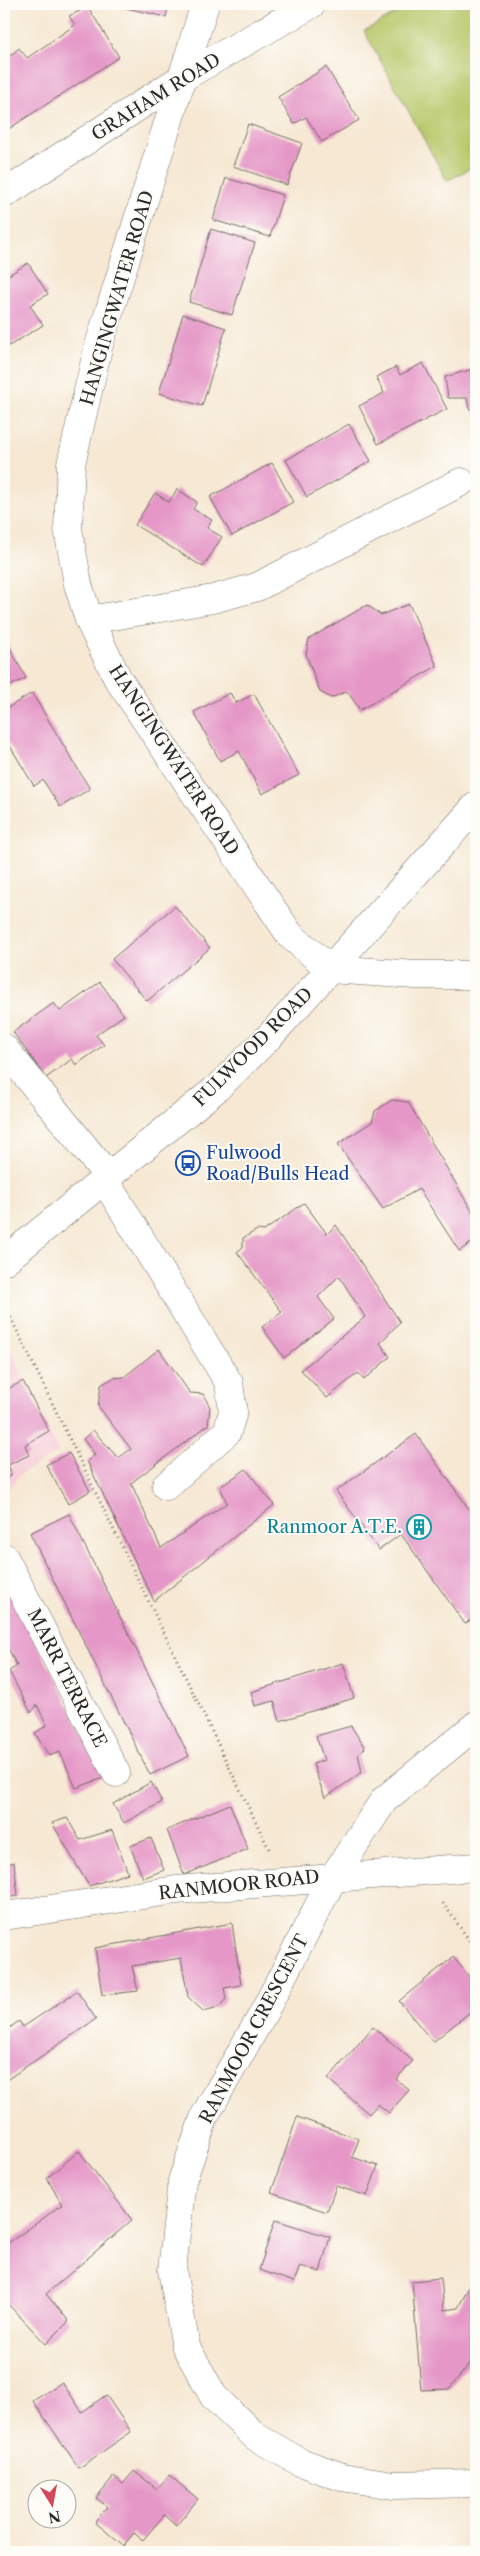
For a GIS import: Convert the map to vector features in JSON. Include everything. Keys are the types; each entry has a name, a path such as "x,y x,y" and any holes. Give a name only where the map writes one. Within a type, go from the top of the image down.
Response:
{"street":[{"name":"HANGINGWATER ROAD","path":"205,4 185,76 98,348 71,464 68,529 78,584 89,620 118,679 290,935 330,969"},
{"name":"GRAHAM ROAD","path":"4,194 185,76 312,4"},
{"path":"89,620 214,598 257,587 461,482"},
{"name":"FULWOOD ROAD","path":"4,1261 216,1089 270,1035 476,806"},
{"path":"330,969 416,975 476,975"},
{"path":"4,1048 106,1178 229,1383 233,1412 227,1432 166,1486"},
{"name":"MARR TERRACE","path":"4,1557 116,1773"},
{"name":"RANMOOR CRESCENT","path":"476,1725 384,1800 334,1876 264,2012 205,2115 182,2181 172,2270 186,2346 214,2397 256,2437 300,2462 342,2477 393,2485 476,2483"},
{"name":"RANMOOR ROAD","path":"4,1916 176,1890 334,1876 476,1867"}],"path":[{"path":"4,1304 284,1880"},
{"path":"419,1870 476,1950"}],"shaded area":[{"path":"4,1336 59,1452 22,1473 4,1494"}],"green space":[{"path":"413,4 476,4 476,165 447,181 364,31"}],"building":[{"path":"108,4 169,4 166,17"},
{"path":"88,7 119,57 4,132 4,61 19,48 27,58 75,25 69,16"},
{"path":"326,67 359,120 322,142 306,117 294,124 278,97"},
{"path":"248,124 302,143 287,185 233,166"},
{"path":"226,178 283,195 270,237 213,220"},
{"path":"211,229 255,243 232,315 189,302"},
{"path":"28,263 48,294 30,305 43,325 9,346 4,338 4,278"},
{"path":"183,314 226,328 202,406 159,393"},
{"path":"423,363 447,409 378,444 359,406 384,393 376,377 396,367 400,375"},
{"path":"476,368 476,408 469,409 467,398 448,398 445,377"},
{"path":"349,424 371,461 307,497 286,460"},
{"path":"272,463 293,502 232,536 210,497"},
{"path":"177,489 197,502 193,509 212,520 207,528 222,537 203,567 135,525 155,493 169,502"},
{"path":"409,604 437,666 360,710 347,691 331,698 320,692 306,654 309,639 367,605 381,615"},
{"path":"4,637 26,678 4,689"},
{"path":"32,693 90,789 60,807 43,780 34,786 4,736 4,710"},
{"path":"230,693 236,703 254,694 299,775 262,794 239,751 220,761 194,712"},
{"path":"175,906 210,948 147,1001 112,959"},
{"path":"100,982 124,1015 96,1035 104,1045 76,1065 72,1059 46,1078 13,1032 54,1003 60,1011"},
{"path":"392,1100 408,1102 476,1218 476,1240 459,1251 419,1189 383,1209 338,1144 372,1122 375,1111"},
{"path":"304,1203 327,1234 336,1225 400,1322 380,1343 390,1357 364,1380 358,1373 327,1398 301,1370 365,1317 339,1276 318,1297 334,1319 284,1358 262,1327 282,1312 237,1252 243,1247 243,1238 257,1230 264,1231"},
{"path":"159,1349 190,1393 203,1394 210,1407 208,1425 131,1483 161,1548 227,1503 220,1487 246,1469 274,1505 154,1601 87,1461 95,1455 83,1439 93,1430 118,1458 131,1449 98,1406 101,1385 113,1378 124,1377"},
{"path":"23,1381 49,1431 25,1445 29,1455 8,1465 12,1475 4,1479 4,1391"},
{"name":"Ranmoor A.T.E.","path":"416,1434 476,1519 476,1616 465,1624 401,1534 379,1550 336,1491"},
{"path":"69,1453 90,1491 68,1504 46,1465"},
{"path":"69,1514 189,1756 150,1775 30,1533"},
{"path":"4,1580 106,1777 76,1788 60,1752 49,1756 35,1733 47,1725 37,1705 31,1713 9,1671 17,1666 4,1640"},
{"path":"343,1663 354,1698 280,1721 274,1701 255,1706 251,1692"},
{"path":"351,1726 365,1748 358,1754 362,1772 325,1798 313,1764 324,1760 316,1736"},
{"path":"151,1782 162,1802 124,1823 113,1804"},
{"path":"230,1804 248,1849 184,1875 167,1830"},
{"path":"67,1818 80,1840 112,1830 128,1873 89,1886 52,1823"},
{"path":"151,1838 164,1870 143,1878 130,1846"},
{"path":"4,1856 7,1864 14,1862 18,1896 4,1898"},
{"path":"232,1923 241,1985 224,1988 226,1999 219,2007 203,2011 188,1997 181,1958 132,1966 138,1991 102,1995 95,1948"},
{"path":"453,1957 476,1985 476,2007 433,2042 399,2001"},
{"path":"77,1991 96,2019 5,2081 4,2032 19,2021 23,2027"},
{"path":"373,2027 413,2061 396,2079 409,2090 389,2113 378,2104 369,2114 328,2079"},
{"path":"297,2117 359,2139 352,2157 378,2166 367,2196 336,2186 327,2212 271,2193"},
{"path":"79,2151 132,2220 46,2294 69,2321 46,2344 4,2300 4,2246 62,2205 47,2178"},
{"path":"275,2220 330,2237 320,2272 300,2266 294,2282 259,2270"},
{"path":"441,2278 444,2310 458,2308 472,2281 476,2285 476,2356 449,2389 421,2390 412,2281"},
{"path":"62,2382 82,2412 106,2395 131,2432 79,2468 33,2401"},
{"path":"134,2471 157,2489 169,2475 198,2499 176,2526 164,2515 143,2540 134,2533 123,2546 95,2522 107,2507 96,2498 114,2476 123,2484"}],"place":[{"name":"Fulwood Road/Bulls Head","path":"188,1163"},
{"name":"Ranmoor A.T.E.","path":"419,1527"}]}
